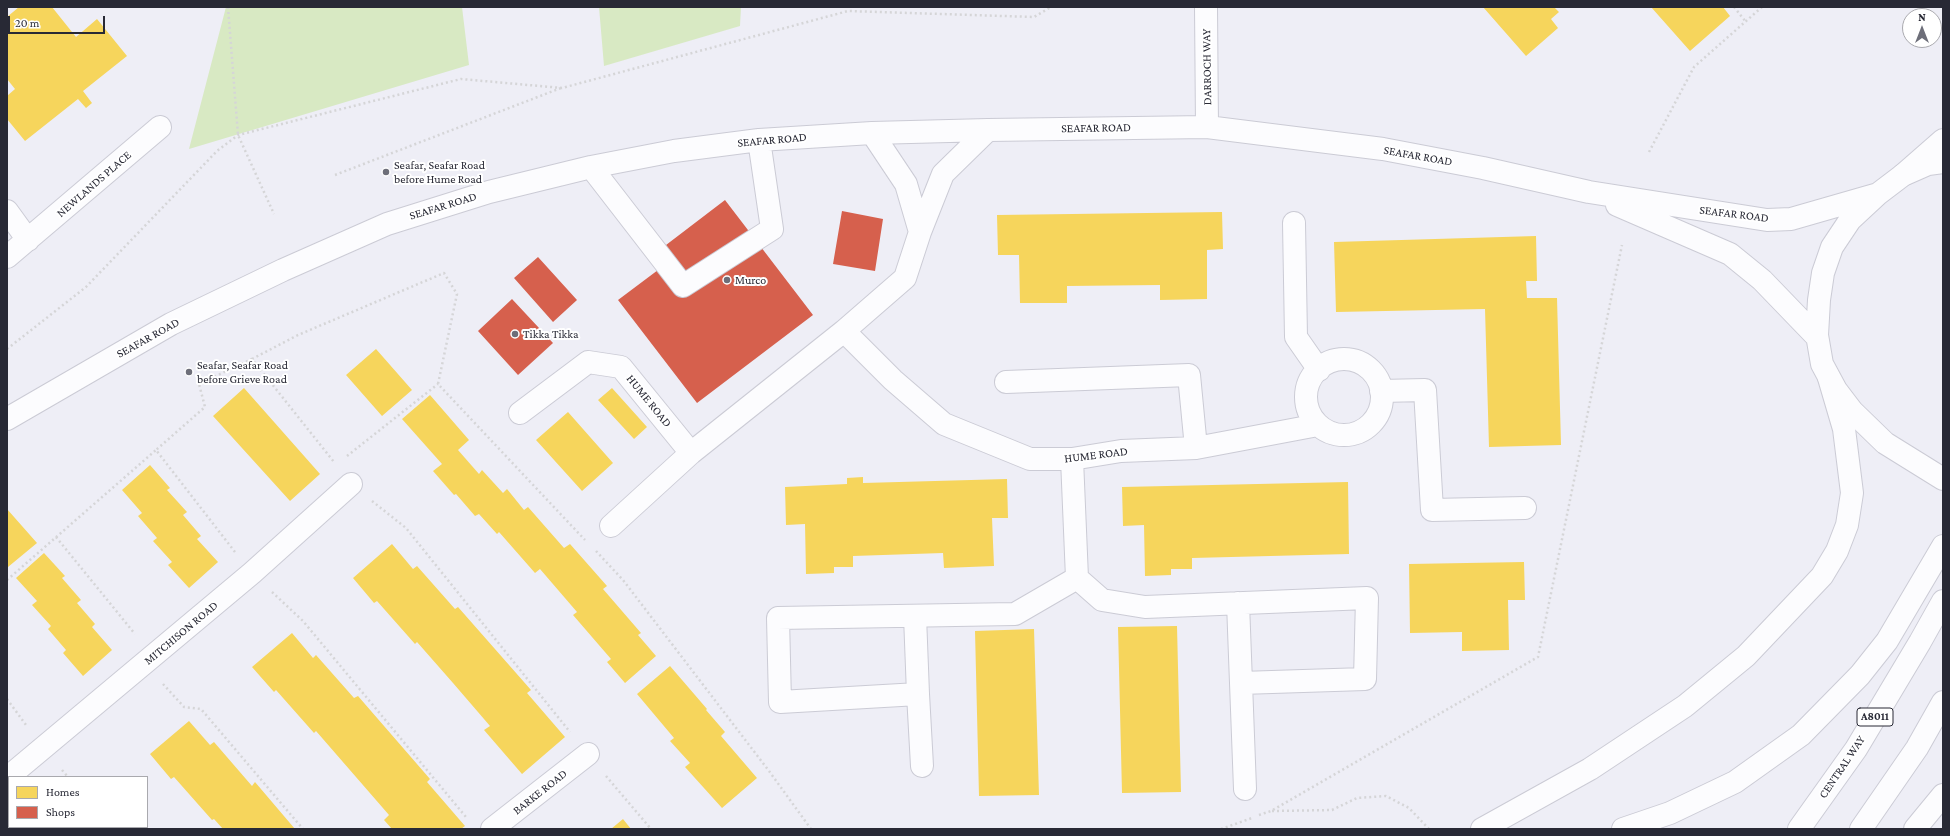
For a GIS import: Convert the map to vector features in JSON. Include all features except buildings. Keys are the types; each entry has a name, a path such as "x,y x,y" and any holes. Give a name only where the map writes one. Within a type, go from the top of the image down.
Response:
{"street":[{"name":"DARROCH WAY","path":"1206,7 1207,127"},
{"name":"NEWLANDS PLACE","path":"7,257 160,127"},
{"name":"SEAFAR ROAD","path":"7,419 171,324 283,270 387,224 490,192 591,167 674,151 759,140 872,133 1207,127 1383,149 1483,168 1589,192 1767,220 1790,218 1878,194"},
{"path":"611,526 691,453 844,331 905,278 920,232 943,174 988,130"},
{"path":"872,133 906,184 920,232"},
{"path":"591,167 683,286 772,229 759,140"},
{"path":"1943,140 1903,175 1878,194 1850,220 1832,247 1823,273 1818,300 1817,337 1822,364 1836,390 1852,411 1885,443 1943,479"},
{"path":"1903,175 1928,164 1943,162"},
{"name":"SEAFAR ROAD","path":"1589,192 1730,254 1762,280 1817,337"},
{"path":"7,211 28,240"},
{"path":"1294,223 1296,337 1319,370"},
{"name":"HUME ROAD","path":"844,331 893,380 944,424 1030,459 1072,459 1121,451 1196,448 1318,425"},
{"path":"1341,360 1353,361 1364,365 1374,373 1382,397 1380,410 1375,420 1365,429 1354,434 1341,435 1329,432 1318,425 1311,415 1307,403 1307,391 1311,379 1319,370 1329,363 1341,360"},
{"name":"HUME ROAD","path":"520,413 588,362 621,367 691,453"},
{"path":"1006,382 1190,375 1196,448"},
{"path":"1482,829 1590,769 1684,706 1746,656 1822,576 1837,551 1847,525 1852,493 1844,429 1830,378"},
{"path":"1381,391 1425,390 1432,510 1525,508"},
{"path":"1072,459 1077,578 1102,600 1145,606 1367,598 1365,679 1241,682"},
{"name":"MITCHISON ROAD","path":"9,776 252,573 351,484"},
{"path":"1623,829 1670,813 1735,782 1801,735 1860,676 1887,641 1943,546"},
{"path":"918,694 780,702 778,618 1015,614 1077,578"},
{"name":"CENTRAL WAY","path":"1800,829 1856,749 1943,601"},
{"path":"1238,603 1246,789"},
{"path":"915,616 922,766"},
{"path":"1861,829 1917,748 1943,702"},
{"name":"BARKE ROAD","path":"482,826 588,754"},
{"path":"1915,829 1943,795"}],"path":[{"path":"228,7 238,136 274,214"},
{"path":"335,175 562,88 848,11 1034,17 1051,7"},
{"path":"1734,7 1746,22"},
{"path":"1649,152 1694,67 1762,7"},
{"path":"7,349 86,287 217,151 238,136 461,78 562,88"},
{"path":"1220,829 1271,811 1538,657 1622,245"},
{"path":"7,580 205,407 199,384 298,335 444,273 457,294 438,384 336,465"},
{"path":"252,358 351,484 406,528 588,754 651,829"},
{"path":"438,384 623,580 769,771 811,829"},
{"path":"156,450 252,573 303,621 482,826"},
{"path":"56,536 184,708 201,709 303,829"},
{"path":"1271,811 1332,810 1357,798 1386,796 1409,808 1429,829"}],"green space":[{"path":"226,7 462,7 469,65 189,149"},
{"path":"599,7 741,7 740,26 604,66"}],"place":[{"name":"Seafar, Seafar Road before Hume Road","path":"386,172"},
{"name":"Murco","path":"727,280"},
{"name":"Tikka Tikka","path":"515,334"},
{"name":"Seafar, Seafar Road before Grieve Road","path":"189,372"}]}
